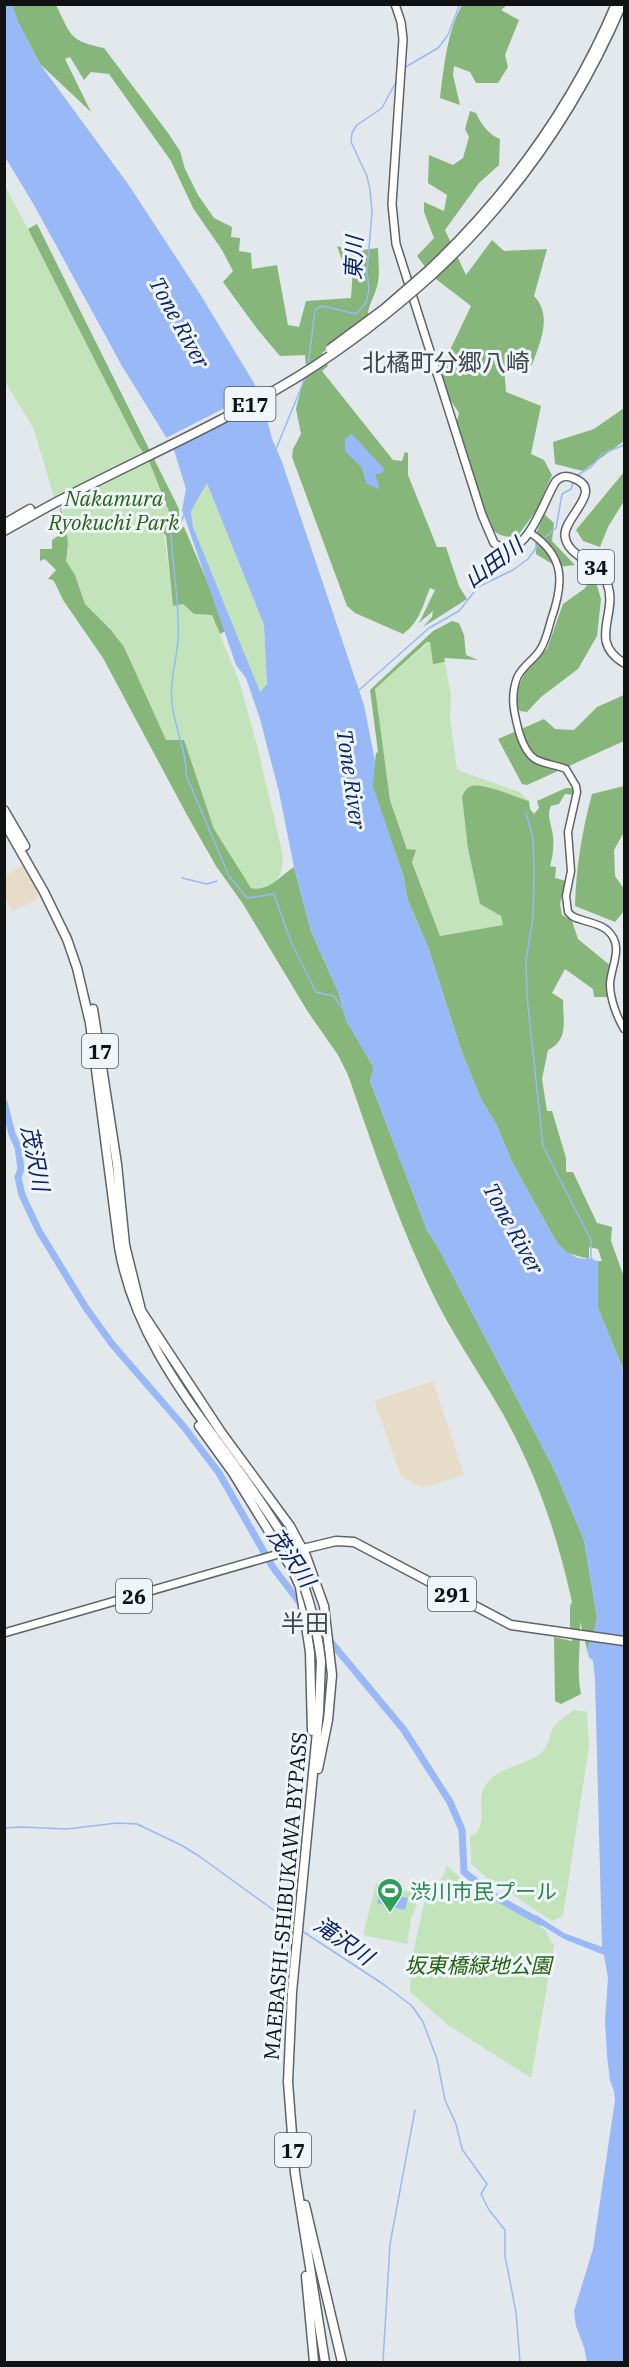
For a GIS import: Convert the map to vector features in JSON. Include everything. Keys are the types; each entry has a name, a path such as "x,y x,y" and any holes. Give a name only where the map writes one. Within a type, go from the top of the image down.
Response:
{"highway":[{"name":"E17","path":"431,272 481,217 536,148 576,85 616,4"},
{"name":"E17","path":"4,524 218,415 293,373 364,324 431,272 486,221 541,152 582,87 622,4"},
{"name":"E17","path":"4,531 47,503"},
{"name":"MAEBASHI-SHIBUKAWA BYPASS","path":"4,810 53,898 83,968 96,1022 117,1164 125,1245 137,1309"},
{"name":"MAEBASHI-SHIBUKAWA BYPASS","path":"4,822 45,892 67,939 77,968 88,1014 124,1276 137,1309 227,1454 286,1540 310,1597 321,1661 320,1701 292,1992 288,2082 296,2184 325,2362"},
{"name":"17","path":"137,1309 195,1395 290,1526 303,1549 324,1606 332,1675 328,1720 310,1807"},
{"name":"17","path":"137,1309 146,1339 167,1380 233,1473 278,1555 300,1587 310,1652 313,1701 310,1762 312,1776"},
{"name":"291","path":"278,1555 336,1541 359,1544 502,1621 519,1627 624,1641"},
{"path":"292,2149 342,2362"},
{"path":"296,2184 295,2198 303,2248 314,2362"}],"main road":[{"name":"34","path":"395,4 402,30 392,212 400,262 491,538 498,545 512,548 519,545 529,532 556,481 561,477 576,479 585,490 584,498 568,522 565,537 570,547 596,567 607,583 610,600 605,630 606,643 612,654 624,663"},
{"path":"529,532 546,545 558,568 561,590 543,644 516,680 513,712 521,739 530,755 539,761 566,769 576,786 576,799 568,832 571,871 566,896 567,906 572,915 600,925 610,933 615,942 617,956 610,990 615,1010 624,1029"},
{"name":"26","path":"4,1633 278,1555"}],"shaded area":[{"path":"24,865 38,896 35,901 12,911 5,899 5,875"},
{"path":"433,1381 464,1475 422,1488 401,1476 375,1403 376,1400"}],"green space":[{"path":"12,5 56,5 72,35 84,43 104,48 180,151 185,169 198,195 214,218 232,227 231,237 240,238 239,251 251,253 252,269 277,265 288,325 299,327 306,301 351,298 353,267 343,263 337,246 353,251 378,248 378,282 368,310 368,319 322,353 328,366 322,371 393,460 402,461 405,452 408,453 408,475 437,547 446,547 459,586 467,599 423,627 432,617 433,611 419,623 435,590 430,588 417,619 403,634 355,613 347,606 292,457 293,449 301,434 296,409 306,368 305,355 280,356 223,282 233,271 222,250 193,208 171,161 109,74 91,72 84,80 70,57 65,59 91,112 40,64 17,20"},
{"path":"462,5 507,5 501,10 519,20 505,55 508,67 498,83 476,83 470,72 454,66 453,75 460,105 440,98 450,38"},
{"path":"470,111 476,113 485,128 500,139 499,165 479,183 445,230 466,275 492,240 504,251 547,249 534,296 540,304 544,321 532,365 504,366 506,392 541,406 531,454 544,460 552,475 536,511 516,538 499,534 488,522 456,425 459,413 447,395 441,369 471,306 432,276 417,256 434,238 424,212 424,202 444,211 447,195 428,183 429,155 453,165 463,158 469,137 465,129"},
{"name":"Nakamura Ryokuchi Park","path":"4,184 73,314 138,445 149,461 170,514 163,525 173,605 183,604 194,614 212,615 240,684 282,851 280,874 277,880 267,888 251,888 214,829 184,740 166,740 118,638 85,604 75,575 66,561 68,544 62,506 57,507 33,427 5,382"},
{"path":"37,224 179,509 179,516 168,526 174,530 181,526 184,527 212,593 225,631 220,634 212,615 194,614 183,604 173,606 166,536 163,532 163,525 170,514 149,461 138,445 28,229"},
{"path":"624,408 624,441 583,471 555,464 553,442 594,429"},
{"path":"624,472 624,501 608,527 600,547 583,541 576,530"},
{"path":"207,482 264,625 267,684 259,693 193,527 191,510"},
{"path":"60,506 66,524 68,544 66,561 75,575 85,604 124,647 166,740 184,740 214,829 251,888 263,888 294,867 311,931 339,994 346,1020 374,1068 370,1081 427,1230 555,1471 584,1540 597,1617 587,1650 580,1621 581,1694 561,1704 555,1701 554,1637 572,1641 575,1631 570,1631 572,1602 553,1529 536,1482 503,1414 430,1288 396,1209 348,1075 338,1055 308,1012 243,904 216,866 103,658 63,600 53,580 48,579 56,570 45,559 40,561 40,549 52,549 52,540 58,536 60,531 62,532"},
{"path":"544,514 554,523 552,541 575,565 557,567 536,554 535,537"},
{"path":"594,576 601,599 597,636 578,669 541,697 527,712 520,711 513,700 527,668 547,649 563,604 584,589"},
{"path":"452,621 459,623 464,635 466,655 478,660 444,658 445,662 433,664 430,642 427,642 375,689 390,800 407,849 416,850 412,862 440,936 503,925 501,916 480,904 468,849 462,797 466,790 472,786 491,788 529,801 530,809 534,814 539,808 537,801 566,788 574,788 574,795 565,794 559,804 551,806 549,817 553,855 550,866 556,867 555,878 566,881 560,904 562,915 572,921 578,939 612,967 610,997 594,997 593,989 565,969 552,993 563,1000 562,1035 555,1046 548,1050 542,1079 547,1111 552,1111 566,1158 566,1172 573,1172 597,1223 612,1227 611,1241 624,1277 624,1372 598,1308 598,1261 602,1261 598,1249 589,1247 589,1259 567,1253 557,1243 513,1164 496,1124 481,1099 461,1050 428,947 408,901 403,875 372,786 378,752 370,690 433,631"},
{"path":"430,641 433,663 445,663 451,695 450,718 457,770 520,792 529,801 480,786 462,797 468,849 480,904 501,916 503,925 440,936 390,800 374,697 375,689"},
{"path":"624,695 624,741 527,785 522,784 498,739 544,719 555,729 574,730 597,707"},
{"path":"624,786 624,832 614,850 615,876 624,889 624,911 615,922 575,906 580,850 592,794"},
{"name":"坂東橋緑地公園","path":"574,1710 587,1712 589,1746 563,1916 552,1921 494,1882 486,1893 544,1929 554,1946 531,2078 448,2025 410,1992 411,1963 424,1903 445,1873 446,1865 465,1882 484,1892 490,1880 471,1864 470,1836 475,1835 481,1822 481,1795 488,1782 500,1772 541,1753 547,1746 555,1725"},
{"name":"渋川市民プール","path":"376,1884 419,1894 414,1914 412,1914 407,1944 363,1935"}],"water":[{"name":"Tone River","path":"12,4 17,20 40,64 128,184 200,294 254,383 364,705 375,761 373,786 403,875 408,901 428,947 461,1050 481,1099 496,1124 513,1164 557,1243 573,1256 583,1259 593,1258 598,1261 598,1308 624,1372 624,2362 587,2362 574,2311 593,2249 615,2100 607,2056 605,2020 608,1978 604,1955 564,1939 533,1920 536,1915 564,1933 602,1947 595,1679 593,1661 587,1650 597,1617 584,1540 555,1471 427,1230 370,1081 374,1068 346,1020 339,994 311,931 260,719 246,678 236,665 182,510 186,489 174,450 122,366 34,205 5,157 4,5","holes":["207,483 264,625 267,684 260,692 193,527 191,511"]},
{"path":"352,434 384,469 383,473 375,474 378,489 366,483 362,468 345,451 345,439"},
{"path":"380,1892 408,1898 405,1910 377,1903"}],"pier":[{"path":"260,390 265,400 170,449 164,439"}],"waterway":[{"name":"東川","path":"404,68 438,48 448,35 460,4"},
{"name":"東川","path":"308,366 315,310 322,306 356,314 366,303 369,290 367,272 372,212 367,176 351,142 352,133 357,125 382,108 397,80"},
{"name":"東川","path":"276,449 306,376"},
{"name":"山田川","path":"576,476 591,467 602,454 624,445"},
{"name":"山田川","path":"542,540 556,528 562,494 571,489 573,483"},
{"path":"185,513 181,522 171,529 178,625 171,695 185,757 186,775 229,876 247,898 274,894 291,942 316,992 334,996 342,1008"},
{"name":"山田川","path":"359,690 429,628 459,611 478,587 513,570 528,559 539,544"},
{"path":"526,813 533,838 534,873 533,917 526,961 527,996 543,1146 591,1240 591,1259"},
{"path":"182,878 207,884 217,881"},
{"name":"茂沢川","path":"4,1102 12,1134 18,1147 21,1169 18,1177 22,1195 39,1231 86,1308 112,1344 184,1427 219,1473 272,1566 303,1607"},
{"name":"茂沢川","path":"315,1623 404,1730 450,1802 462,1830 464,1872 497,1898 540,1922"},
{"name":"滝沢川","path":"4,1828 67,1829 117,1823 137,1824 199,1856 294,1925"},
{"name":"滝沢川","path":"302,1931 383,1984 412,2006 423,2022 437,2059 445,2100 456,2124 462,2149 487,2184 481,2194 489,2210 505,2230 505,2256 516,2312 520,2362"},
{"path":"383,2362 390,2244 415,2110"}],"place":[{"name":"渋川市民プール","path":"390,1914"}],"district":[{"name":"北橘町分郷八崎","path":"446,362"},
{"name":"半田","path":"305,1623"}]}
